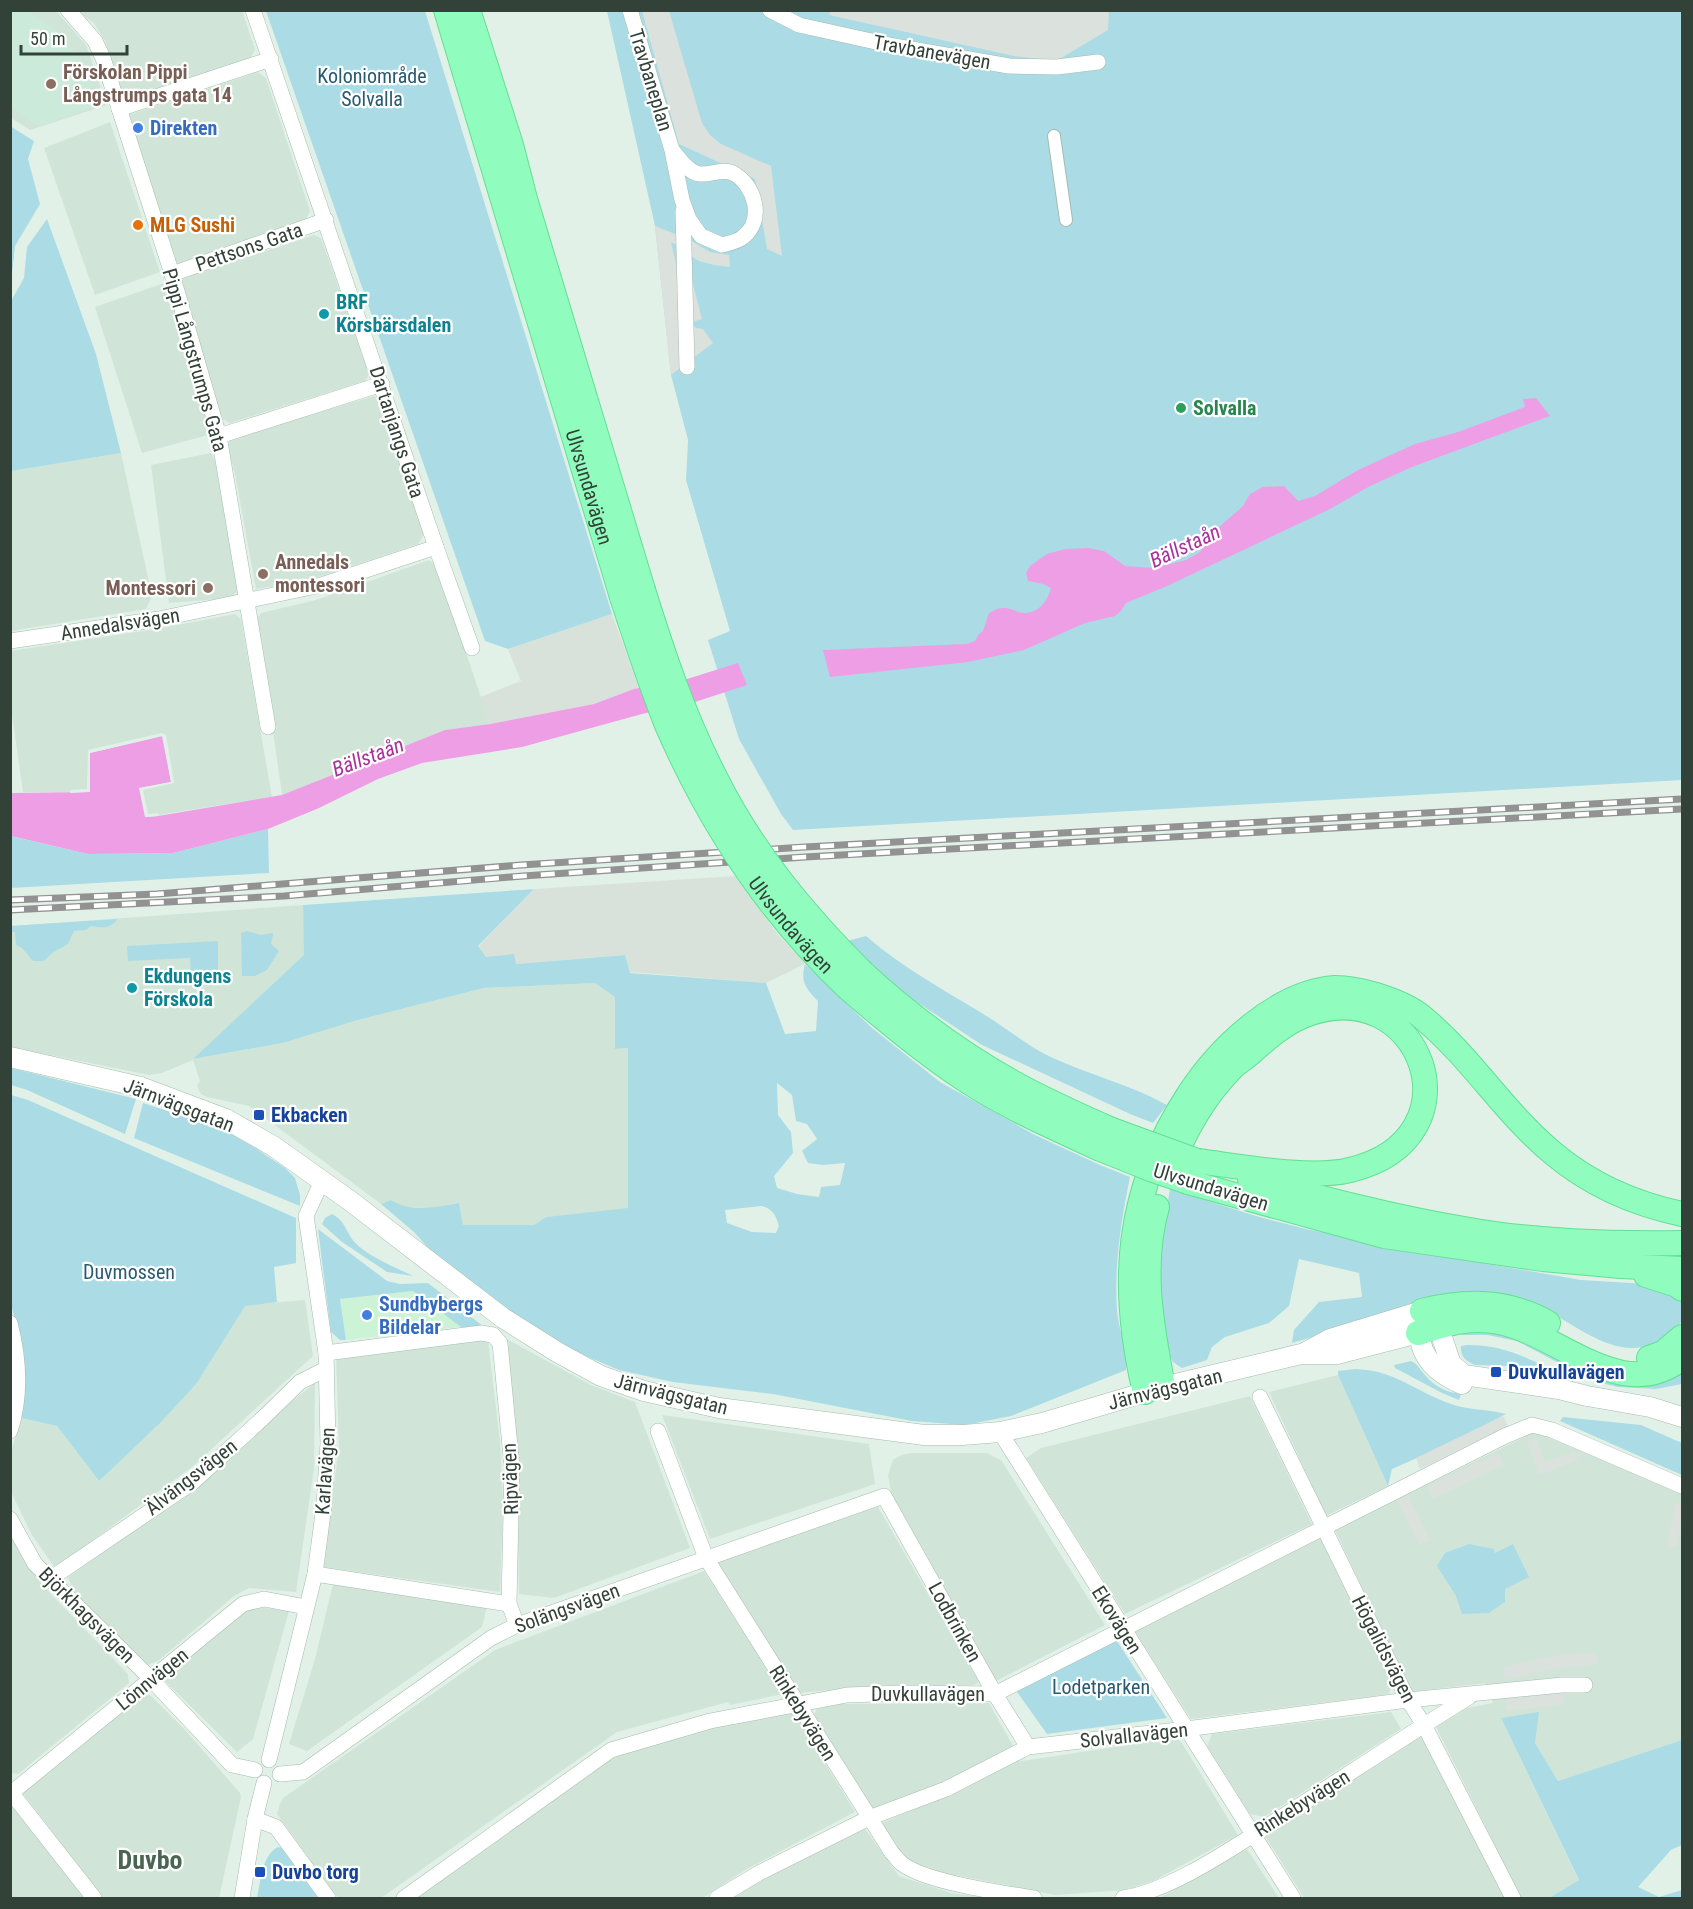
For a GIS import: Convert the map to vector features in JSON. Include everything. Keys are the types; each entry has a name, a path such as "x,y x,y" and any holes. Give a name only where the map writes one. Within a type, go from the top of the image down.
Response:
{"main road":[{"name":"Ulvsundavägen","path":"446,10 632,593"},
{"name":"Ulvsundavägen","path":"468,10 510,145 632,593 646,670 667,725 709,812 742,864 802,942 966,1054 1105,1139 1192,1172 1384,1236 1532,1258 1683,1269"},
{"path":"1154,1390 1132,1315 1130,1284 1137,1217 1154,1163 1180,1109 1195,1085 1221,1055 1252,1026 1292,999 1335,988 1363,991 1394,1000 1420,1015 1439,1032 1536,1138 1570,1166 1626,1197 1659,1209 1683,1214"},
{"path":"1154,1390 1149,1302 1152,1224 1173,1160 1188,1128 1211,1094 1234,1067 1268,1038 1286,1025 1319,1011 1352,1008 1384,1017 1402,1032 1415,1049 1424,1085 1424,1102 1420,1120 1413,1134 1387,1156 1350,1171 1330,1174 1192,1172"},
{"name":"Ulvsundavägen","path":"1192,1172 1238,1176 1347,1205 1465,1230 1546,1240 1620,1244 1683,1243"},
{"path":"1621,1266 1683,1289"},
{"path":"1426,1323 1446,1305 1471,1303 1511,1307 1544,1321 1600,1352 1630,1359 1647,1359 1663,1353 1683,1337"},
{"path":"1426,1323 1478,1320 1500,1322 1550,1340 1605,1370 1620,1374 1654,1372 1683,1358"}],"street":[{"name":"Pippi Långstrumps Gata","path":"68,10 95,40 103,58 172,274 219,436 268,727"},
{"name":"Dartanjangs Gata","path":"253,10 472,648"},
{"name":"Travbaneplan","path":"630,10 672,150 682,200 689,219 701,236 722,245 744,237 752,227 756,216 753,199 742,180 722,170 700,174 687,168 672,150"},
{"name":"Travbanevägen","path":"770,10 799,25 894,46 1009,66 1057,67 1098,62"},
{"path":"119,110 271,59"},
{"path":"1054,136 1066,220"},
{"path":"682,200 687,367"},
{"name":"Pettsons Gata","path":"172,274 326,220"},
{"path":"219,436 382,384"},
{"name":"Annedalsvägen","path":"10,641 159,619 321,585 436,547"},
{"name":"Järnvägsgatan","path":"10,1057 141,1087 226,1119 273,1146 503,1318 557,1352 601,1376 644,1391 719,1408 924,1435 1000,1432 1042,1423 1154,1390 1300,1354 1337,1354 1426,1323"},
{"name":"Karlavägen","path":"269,1760 315,1574 324,1506 328,1444 326,1353 306,1216 321,1181"},
{"path":"10,1323 16,1347 13,1371 17,1396 10,1431"},
{"path":"1426,1323 1427,1358 1448,1378 1465,1386 1545,1395 1587,1396 1650,1407 1683,1417"},
{"name":"Ripvägen","path":"326,1353 481,1333 493,1335 500,1343 512,1467 509,1604 517,1625"},
{"name":"Älvängsvägen","path":"50,1579 193,1482 300,1382 326,1369"},
{"name":"Högalidsvägen","path":"1260,1397 1408,1700 1424,1725 1513,1899"},
{"name":"Duvkullavägen","path":"404,1899 611,1750 710,1721 847,1695 902,1692 995,1694 1504,1436 1532,1425 1552,1431 1683,1486"},
{"name":"Rinkebyvägen","path":"658,1431 706,1558 868,1818 892,1852 901,1863 912,1870 939,1879 1034,1899"},
{"name":"Ekovägen","path":"1000,1432 1293,1899"},
{"name":"Solängsvägen","path":"280,1774 303,1772 491,1638 517,1625 884,1496"},
{"name":"Lodbrinken","path":"884,1496 995,1694 1028,1747"},
{"name":"Björkhagsvägen","path":"10,1519 35,1564 151,1679 232,1765 255,1770"},
{"path":"315,1574 509,1604"},
{"name":"Lönnvägen","path":"11,1793 243,1604 264,1599 306,1607"},
{"name":"Solvallavägen","path":"717,1899 759,1872 868,1818 946,1789 1028,1747 1408,1700 1563,1685 1585,1685"},
{"name":"Rinkebyvägen","path":"1123,1899 1153,1890 1180,1878 1474,1695"},
{"path":"269,1760 278,1766 280,1774 273,1782 264,1783 257,1779 255,1770 260,1763 269,1760"},
{"path":"242,1899 255,1819 264,1783"},
{"path":"11,1793 94,1899"},
{"path":"255,1819 276,1827 328,1899"}],"shaded area":[{"path":"831,10 1109,11 1108,30 1056,61 1014,56 829,15"},
{"name":"Förskolan Pippi Långstrumps gata 14","path":"10,11 54,11 58,13 86,45 107,105 30,130 11,118"},
{"name":"Förskolan Pippi Långstrumps gata 14","path":"10,11 27,11 61,33 84,64 98,105 38,126 11,108"},
{"path":"77,11 242,11 255,49 250,59 124,99 105,41 94,23"},
{"path":"642,11 669,11 702,123 710,135 721,144 771,166 782,256 767,249 755,179 679,144"},
{"path":"258,72 266,78 310,211 305,221 179,263 172,260 125,116"},
{"path":"110,122 160,272 95,295 44,148"},
{"path":"655,226 688,239 710,252 729,255 730,267 714,265 699,261 671,242 677,268 688,265 702,319 692,324 696,328 703,329 713,343 671,375"},
{"path":"314,235 321,238 369,374 365,381 230,423 221,418 178,280"},
{"path":"167,282 211,432 208,435 142,453 95,307"},
{"path":"374,396 382,401 424,534 418,544 306,581 256,589 235,474 227,444 231,438"},
{"path":"1536,398 1550,416 1412,467 1370,486 1330,509 1126,603 1115,616 1085,623 1024,650 968,662 830,677 823,650 967,644 975,641 983,631 989,613 999,608 1022,613 1035,611 1048,597 1051,588 1028,581 1026,573 1030,566 1047,554 1065,549 1088,548 1104,551 1125,566 1155,568 1186,560 1200,552 1211,534 1243,506 1250,494 1263,487 1284,486 1298,501 1315,496 1358,470 1415,444 1458,432 1525,407 1523,399"},
{"path":"121,453 152,596 146,609 11,631 10,471"},
{"path":"211,453 215,461 238,590 231,598 169,603 151,465"},
{"path":"429,560 437,566 490,724 445,730 282,795 257,619 261,613 316,600"},
{"path":"235,614 241,619 272,797 145,817 90,792 23,792 11,708 10,651 156,629"},
{"path":"612,614 639,688 594,704 490,724 480,697 521,681 508,649"},
{"path":"738,663 747,685 695,702 522,747 422,763 378,779 319,808 268,829 173,853 88,854 11,836 11,793 89,792 90,753 163,736 171,782 140,788 146,817 158,816 282,795 445,730 490,724 594,704 634,689 687,679"},
{"path":"735,876 776,932 805,964 766,983 630,972 624,955 516,964 486,957 478,947 534,889"},
{"path":"303,905 305,955 194,1059 283,1043 358,1020 484,988 595,983 615,996 615,1049 628,1048 629,1209 546,1217 534,1225 463,1225 459,1203 430,1208 401,1207 391,1200 381,1204 249,1106 201,1094 197,1086 200,1081 193,1060 162,1073 149,1075 11,1047 11,926"},
{"path":"413,1291 461,1327 346,1340 340,1299"},
{"path":"305,1300 313,1356 192,1467 55,1568 32,1535 11,1492 10,1455 21,1418 57,1426 99,1481 197,1383 245,1305"},
{"path":"505,1338 591,1385 635,1402 690,1548 554,1598 519,1594 516,1432"},
{"path":"488,1340 500,1442 503,1501 500,1592 323,1567 339,1447 336,1356"},
{"path":"1338,1375 1388,1486 1326,1516 1269,1392"},
{"path":"315,1383 314,1469 296,1592 249,1588 234,1596 158,1661 147,1665 72,1589 68,1577 193,1485"},
{"path":"1250,1396 1312,1524 1125,1614 1026,1458 1041,1448"},
{"path":"662,1415 869,1444 875,1484 710,1539"},
{"path":"1503,1416 1508,1426 1420,1469 1416,1458"},
{"path":"1534,1432 1682,1491 1682,1740 1558,1781 1535,1743 1501,1718 1579,1881 1549,1898 1521,1898 1436,1727 1467,1708 1493,1703 1485,1683 1411,1692 1335,1530"},
{"path":"1536,1437 1545,1462 1575,1451 1579,1460 1539,1475 1527,1441"},
{"path":"911,1453 987,1453 1001,1460 1105,1625 996,1681 922,1547 893,1503 888,1475 893,1460"},
{"path":"1498,1453 1504,1465 1433,1499 1427,1487"},
{"path":"1408,1495 1430,1540 1419,1545 1397,1500"},
{"path":"1675,1503 1682,1504 1677,1547 1667,1546"},
{"path":"878,1507 979,1682 974,1685 883,1685 800,1693 715,1561"},
{"path":"10,1536 28,1565 50,1593 128,1674 129,1683 18,1774 10,1773"},
{"path":"1320,1538 1390,1681 1389,1693 1191,1719 1134,1630"},
{"path":"704,1571 783,1694 730,1705 728,1702 617,1732 381,1898 338,1898 277,1814 283,1798 495,1650"},
{"path":"333,1584 487,1607 482,1627 307,1751 289,1744 315,1659"},
{"path":"251,1606 289,1611 253,1739 237,1752 160,1676"},
{"path":"1596,1653 1598,1664 1558,1668 1505,1680 1503,1667 1558,1655"},
{"path":"1563,1692 1564,1704 1507,1711 1505,1699"},
{"path":"150,1695 187,1732 240,1793 219,1898 103,1898 22,1792 138,1696"},
{"path":"989,1703 1013,1746 948,1780 872,1809 814,1714 817,1709 837,1704"},
{"path":"792,1709 855,1812 745,1870 703,1898 409,1898 610,1757 632,1746"},
{"path":"1391,1712 1401,1729 1264,1817 1250,1814 1207,1746 1212,1734"},
{"path":"1423,1735 1505,1898 1304,1898 1265,1836"},
{"path":"1176,1738 1182,1743 1238,1835 1155,1880 1125,1890 1055,1895 945,1873 910,1861 900,1853 882,1823 960,1790 1015,1762"},
{"path":"11,1801 86,1898 11,1898"},
{"path":"865,1829 899,1876 951,1893 989,1898 733,1898 753,1885"},
{"path":"1247,1849 1279,1898 1155,1898 1161,1897"}],"green space":[{"name":"Koloniområde Solvalla","path":"266,11 425,11 612,614 508,649 485,641"},
{"name":"Solvalla","path":"607,11 1682,11 1682,780 793,830 781,814 739,739 708,640 730,631 686,480 688,440 671,375 655,226"},
{"path":"10,126 34,141 28,159 40,204 15,246 11,283"},
{"path":"47,219 96,354 121,453 11,471 11,301 24,278 27,247"},
{"path":"268,829 269,873 11,888 10,836 88,854 173,853"},
{"path":"534,889 478,946 486,957 514,954 516,964 625,955 630,973 766,983 785,1034 816,1031 818,1001 805,985 803,976 805,964 872,1028 940,1082 1035,1135 1130,1177 1121,1227 1116,1277 1117,1311 1126,1355 1126,1370 1011,1416 965,1425 912,1421 773,1394 673,1382 619,1370 562,1346 446,1268 414,1232 381,1204 391,1200 407,1207 424,1208 459,1203 463,1225 534,1225 546,1217 628,1208 628,1048 615,1049 615,997 595,983 484,988 358,1020 283,1043 193,1059 304,955 303,905","holes":["777,1083 792,1095 796,1121 807,1124 817,1139 802,1151 808,1163 823,1165 845,1163 840,1185 821,1187 819,1197 777,1188 774,1176 793,1153 791,1132 778,1115","761,1206 775,1216 779,1226 776,1233 752,1232 727,1223 725,1210"]},
{"path":"118,919 106,927 91,926 86,930 74,931 68,944 52,953 44,961 33,961 22,948 16,945 15,932 11,932 11,926"},
{"path":"247,931 261,935 272,933 271,944 279,951 267,970 255,976 242,976 241,933"},
{"path":"866,936 907,967 1043,1053 1167,1105 1153,1123 982,1045 903,993 847,941"},
{"path":"218,941 218,978 191,979 190,958 128,961 127,946"},
{"path":"11,1068 136,1099 125,1134 11,1085"},
{"name":"Duvmossen","path":"11,1095 28,1100 296,1218 296,1263 274,1267 277,1302 245,1306 197,1383 160,1423 99,1481 57,1426 21,1418 23,1353 11,1304"},
{"path":"143,1103 225,1130 252,1146 285,1168 295,1178 300,1195 300,1206 134,1138"},
{"path":"1170,1189 1306,1229 1581,1280 1647,1284 1681,1299 1682,1321 1668,1336 1655,1343 1636,1348 1622,1347 1595,1338 1526,1302 1469,1291 1292,1343 1294,1330 1319,1302 1362,1297 1359,1273 1299,1259 1289,1306 1269,1323 1225,1337 1212,1347 1207,1360 1182,1368 1173,1362 1165,1348 1158,1284 1162,1237"},
{"path":"332,1214 342,1222 357,1245 380,1260 413,1276 387,1272 342,1242 322,1224 325,1218"},
{"path":"318,1229 387,1281 400,1284 428,1283 484,1327 461,1327 413,1291 340,1299 346,1340 340,1340 331,1332"},
{"path":"1468,1329 1508,1331 1580,1367 1682,1364 1682,1384 1656,1389 1618,1387 1593,1381 1517,1341 1487,1335 1461,1335"},
{"path":"1461,1346 1512,1352 1579,1384 1544,1376 1545,1372 1506,1366 1475,1365 1463,1356"},
{"path":"1411,1361 1437,1386 1461,1394 1459,1400 1395,1368 1394,1365"},
{"path":"1355,1369 1382,1373 1458,1406 1506,1414 1451,1443 1392,1469 1388,1486 1338,1375 1338,1371"},
{"path":"1563,1417 1641,1425 1682,1443 1682,1475 1560,1421"},
{"path":"1469,1544 1494,1549 1495,1553 1513,1544 1529,1577 1505,1589 1505,1602 1489,1613 1462,1614 1456,1596 1437,1566 1445,1553"},
{"name":"Lodetparken","path":"1115,1638 1167,1718 1047,1734 1015,1689"},
{"path":"1539,1712 1535,1743 1558,1781 1682,1740 1682,1845 1671,1850 1638,1887 1659,1897 1682,1890 1682,1898 1549,1898 1579,1880 1501,1718"},
{"path":"278,1847 282,1848 318,1898 257,1898 265,1863 272,1851"}],"pier":[{"path":"162,733 166,735 174,783 143,790 148,814 158,813 158,816 145,817 139,788 171,782 162,736 90,753 90,792 70,793 70,790 87,789 88,750"}],"railway":[{"path":"10,900 157,894 521,865 805,847 1682,799"},
{"path":"10,910 284,896 523,876 805,857 1682,809"}],"place":[{"name":"Förskolan Pippi Långstrumps gata 14","path":"51,84"},
{"name":"Direkten","path":"138,128"},
{"name":"MLG Sushi","path":"138,225"},
{"name":"BRF Körsbärsdalen","path":"324,314"},
{"name":"Solvalla","path":"1181,408"},
{"name":"Annedals montessori","path":"263,574"},
{"name":"Montessori","path":"208,588"},
{"name":"Ekdungens Förskola","path":"132,988"},
{"name":"Ekbacken","path":"259,1115"},
{"name":"Sundbybergs Bildelar","path":"367,1315"},
{"name":"Duvkullavägen","path":"1496,1372"},
{"name":"Duvbo torg","path":"260,1872"}],"district":[{"name":"Duvbo","path":"150,1860"}],"water label":[{"name":"Bällstaån","path":"1185,546"},
{"name":"Bällstaån","path":"368,757"}]}
